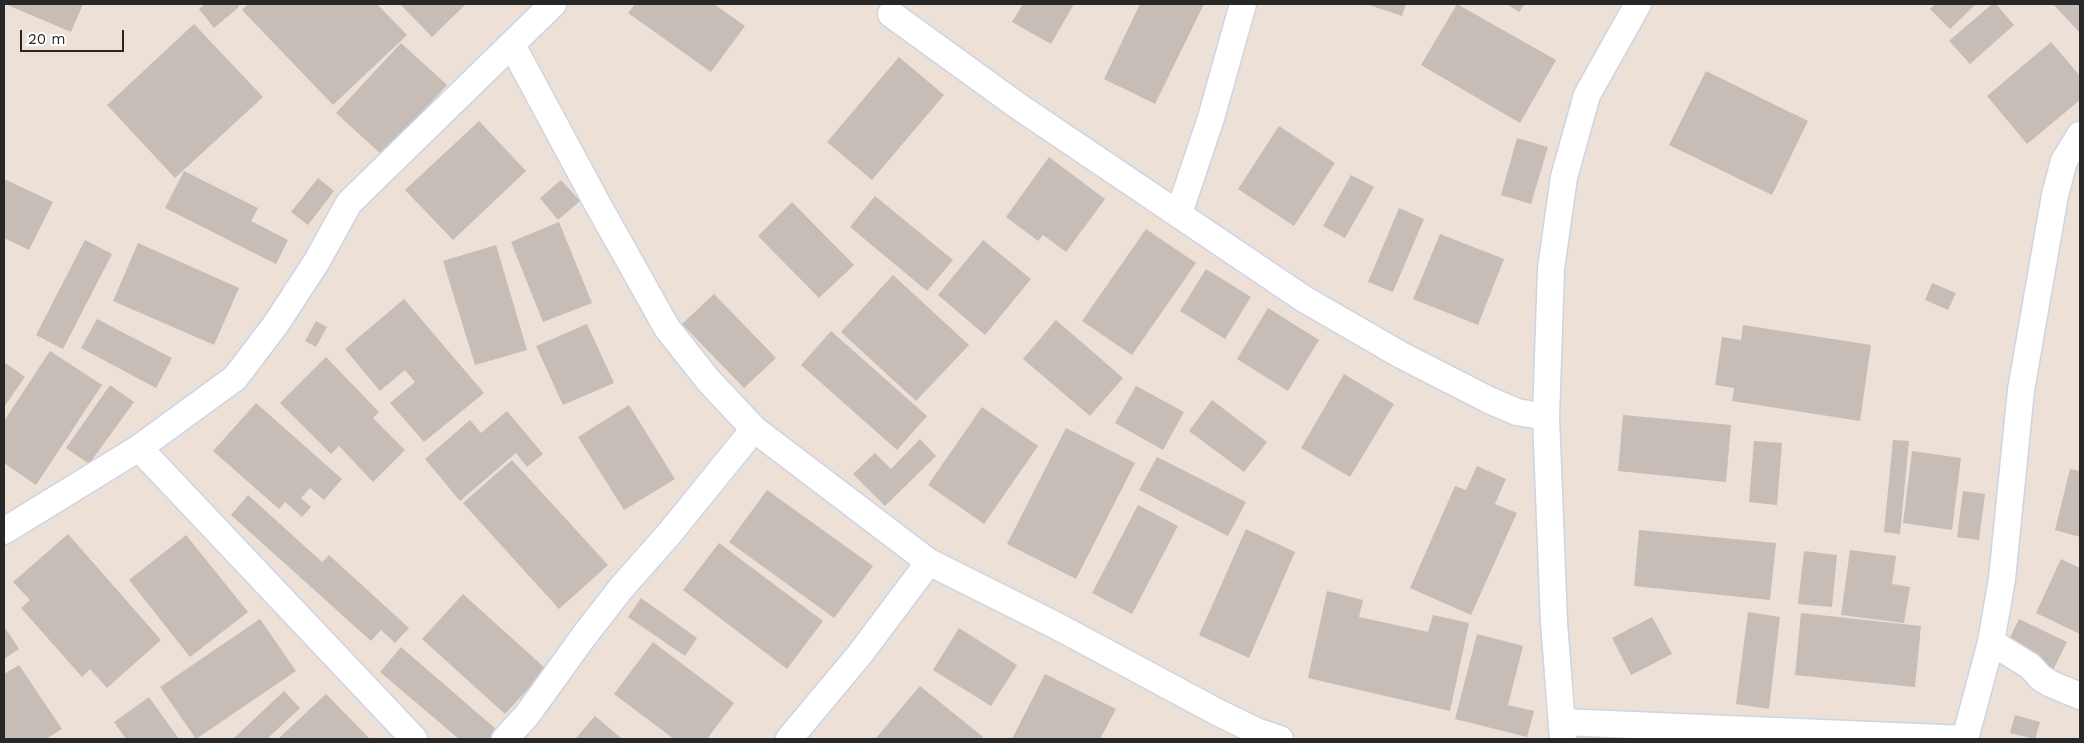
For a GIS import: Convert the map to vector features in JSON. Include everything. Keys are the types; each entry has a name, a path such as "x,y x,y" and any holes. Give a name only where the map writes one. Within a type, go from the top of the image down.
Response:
{"street":[{"path":"4,531 140,448 235,378 276,324 317,261 349,203 553,4"},
{"path":"1179,213 1211,118 1243,4"},
{"path":"1638,4 1587,95 1564,177 1551,269 1546,417 1554,622 1563,731 1965,739 1991,642 2002,579 2021,390 2053,204 2064,161 2080,135"},
{"path":"891,14 1018,106 1304,299 1401,355 1489,400 1517,412 1546,417"},
{"path":"512,45 667,328 708,380 754,429 929,562 1056,626 1263,737"},
{"path":"505,739 527,715 617,594 754,429"},
{"path":"140,448 414,739"},
{"path":"789,739 860,654 929,562"},
{"path":"1991,642 2030,666 2041,678 2080,696"}],"building":[{"path":"5,4 83,4 71,32"},
{"path":"205,4 237,4 239,7 214,28 199,9"},
{"path":"248,4 377,4 407,35 333,105 242,10"},
{"path":"400,4 466,4 432,37"},
{"path":"635,4 714,4 745,26 711,72 628,13"},
{"path":"1023,4 1074,4 1051,44 1012,22"},
{"path":"1140,4 1204,4 1155,104 1104,79"},
{"path":"1366,4 1406,4 1402,16"},
{"path":"1457,4 1556,60 1520,123 1421,65"},
{"path":"1507,4 1525,4 1519,12"},
{"path":"1935,4 1976,4 1950,29 1930,9"},
{"path":"1992,4 1996,4 2014,25 1970,64 1949,41"},
{"path":"2053,4 2080,4 2080,33"},
{"path":"194,24 263,97 175,178 107,105"},
{"path":"2051,42 2080,76 2080,100 2027,144 1987,96"},
{"path":"401,43 447,85 382,155 336,113"},
{"path":"899,57 944,95 872,180 827,142"},
{"path":"1706,71 1808,121 1772,195 1669,145"},
{"path":"479,121 526,171 453,240 405,190"},
{"path":"1279,126 1335,163 1294,226 1238,189"},
{"path":"1517,138 1548,147 1531,204 1501,195"},
{"path":"1049,157 1105,199 1066,252 1043,235 1038,241 1006,217"},
{"path":"184,171 258,208 251,221 288,240 276,264 165,208"},
{"path":"1351,175 1374,187 1345,238 1323,226"},
{"path":"318,178 334,191 308,225 291,212"},
{"path":"4,179 53,202 29,250 4,238"},
{"path":"561,180 580,201 558,220 540,198"},
{"path":"875,196 953,260 927,291 850,227"},
{"path":"792,202 854,265 819,298 758,236"},
{"path":"1399,208 1424,219 1393,292 1368,282"},
{"path":"559,222 592,303 543,322 511,242"},
{"path":"1146,229 1196,263 1132,355 1082,321"},
{"path":"1440,234 1504,259 1478,325 1413,299"},
{"path":"85,240 112,254 63,349 36,335"},
{"path":"983,240 1031,279 985,335 938,295"},
{"path":"138,243 239,288 214,345 113,301"},
{"path":"496,245 527,350 475,365 443,261"},
{"path":"1206,269 1251,297 1225,339 1180,311"},
{"path":"893,275 969,345 916,401 841,332"},
{"path":"1932,283 1956,293 1948,310 1925,300"},
{"path":"714,294 776,358 744,388 682,324"},
{"path":"404,299 484,393 424,442 390,403 415,382 405,370 380,391 345,349"},
{"path":"1268,308 1319,340 1288,391 1237,359"},
{"path":"97,319 172,358 156,388 81,348"},
{"path":"1056,320 1123,378 1090,416 1023,359"},
{"path":"316,321 327,327 316,347 305,341"},
{"path":"587,324 614,383 563,405 536,346"},
{"path":"1743,325 1871,345 1860,421 1732,401 1734,388 1715,385 1722,337 1741,340"},
{"path":"831,331 927,416 897,450 801,365"},
{"path":"50,351 102,385 36,485 4,463 4,421"},
{"path":"326,357 379,412 373,418 405,450 373,482 339,446 331,454 280,403"},
{"path":"4,362 25,377 4,407"},
{"path":"1344,374 1394,404 1350,477 1301,448"},
{"path":"110,385 134,402 89,464 66,448"},
{"path":"1136,386 1184,412 1163,450 1115,423"},
{"path":"1212,400 1267,442 1244,472 1189,431"},
{"path":"256,403 342,479 324,500 310,488 301,498 311,507 302,517 285,502 279,509 213,451"},
{"path":"629,405 675,479 624,510 578,437"},
{"path":"982,407 1038,446 984,524 928,485"},
{"path":"507,411 543,454 527,467 516,453 460,501 425,459 470,420 481,433"},
{"path":"1623,415 1731,425 1726,482 1618,471"},
{"path":"1066,428 1135,463 1076,579 1007,544"},
{"path":"920,439 936,456 885,506 853,474 875,453 891,469"},
{"path":"1893,440 1909,441 1900,534 1884,532"},
{"path":"1754,441 1782,443 1777,505 1749,502"},
{"path":"1912,451 1961,458 1952,530 1903,523"},
{"path":"1157,457 1246,502 1228,536 1139,490"},
{"path":"512,460 608,565 559,609 463,503"},
{"path":"1477,466 1506,479 1495,504 1517,513 1471,615 1410,588 1455,486 1466,490"},
{"path":"2070,469 2080,471 2080,537 2055,530"},
{"path":"767,490 873,566 834,618 729,542"},
{"path":"1963,491 1985,494 1979,540 1957,537"},
{"path":"248,495 322,562 329,555 409,628 395,643 381,630 371,641 231,515"},
{"path":"1138,505 1178,526 1132,614 1092,593"},
{"path":"1246,529 1295,552 1249,658 1199,635"},
{"path":"1639,530 1776,543 1770,600 1634,586"},
{"path":"68,534 161,640 107,688 90,669 82,677 21,608 30,600 13,582"},
{"path":"186,535 248,612 190,657 129,580"},
{"path":"719,543 823,621 787,669 683,590"},
{"path":"1850,550 1896,556 1892,584 1910,587 1904,623 1841,615"},
{"path":"1804,551 1837,555 1832,607 1798,604"},
{"path":"2061,559 2080,568 2080,634 2036,613"},
{"path":"1327,591 1363,600 1359,617 1428,632 1433,615 1469,623 1450,711 1308,678"},
{"path":"463,594 546,669 505,714 422,639"},
{"path":"641,598 697,638 685,656 628,617"},
{"path":"1748,612 1780,617 1769,709 1736,704"},
{"path":"1801,613 1921,626 1915,687 1795,675"},
{"path":"1652,617 1672,654 1631,675 1612,638"},
{"path":"260,619 296,671 196,739 160,687"},
{"path":"2019,619 2067,642 2053,670 2006,646"},
{"path":"4,626 19,649 4,659"},
{"path":"959,628 1017,665 991,706 933,670"},
{"path":"1477,634 1523,646 1508,705 1534,711 1527,737 1455,719"},
{"path":"653,642 734,703 707,739 674,739 614,694"},
{"path":"401,647 497,730 489,739 459,739 380,672"},
{"path":"19,665 62,729 46,739 4,739 4,674"},
{"path":"1045,674 1116,709 1100,739 1012,739"},
{"path":"920,686 983,737 981,739 876,738"},
{"path":"284,691 300,708 267,739 233,739"},
{"path":"326,694 370,739 278,739"},
{"path":"149,697 179,739 126,739 114,722"},
{"path":"2015,715 2040,722 2035,739 2010,733"},
{"path":"595,716 622,739 575,739"}]}
